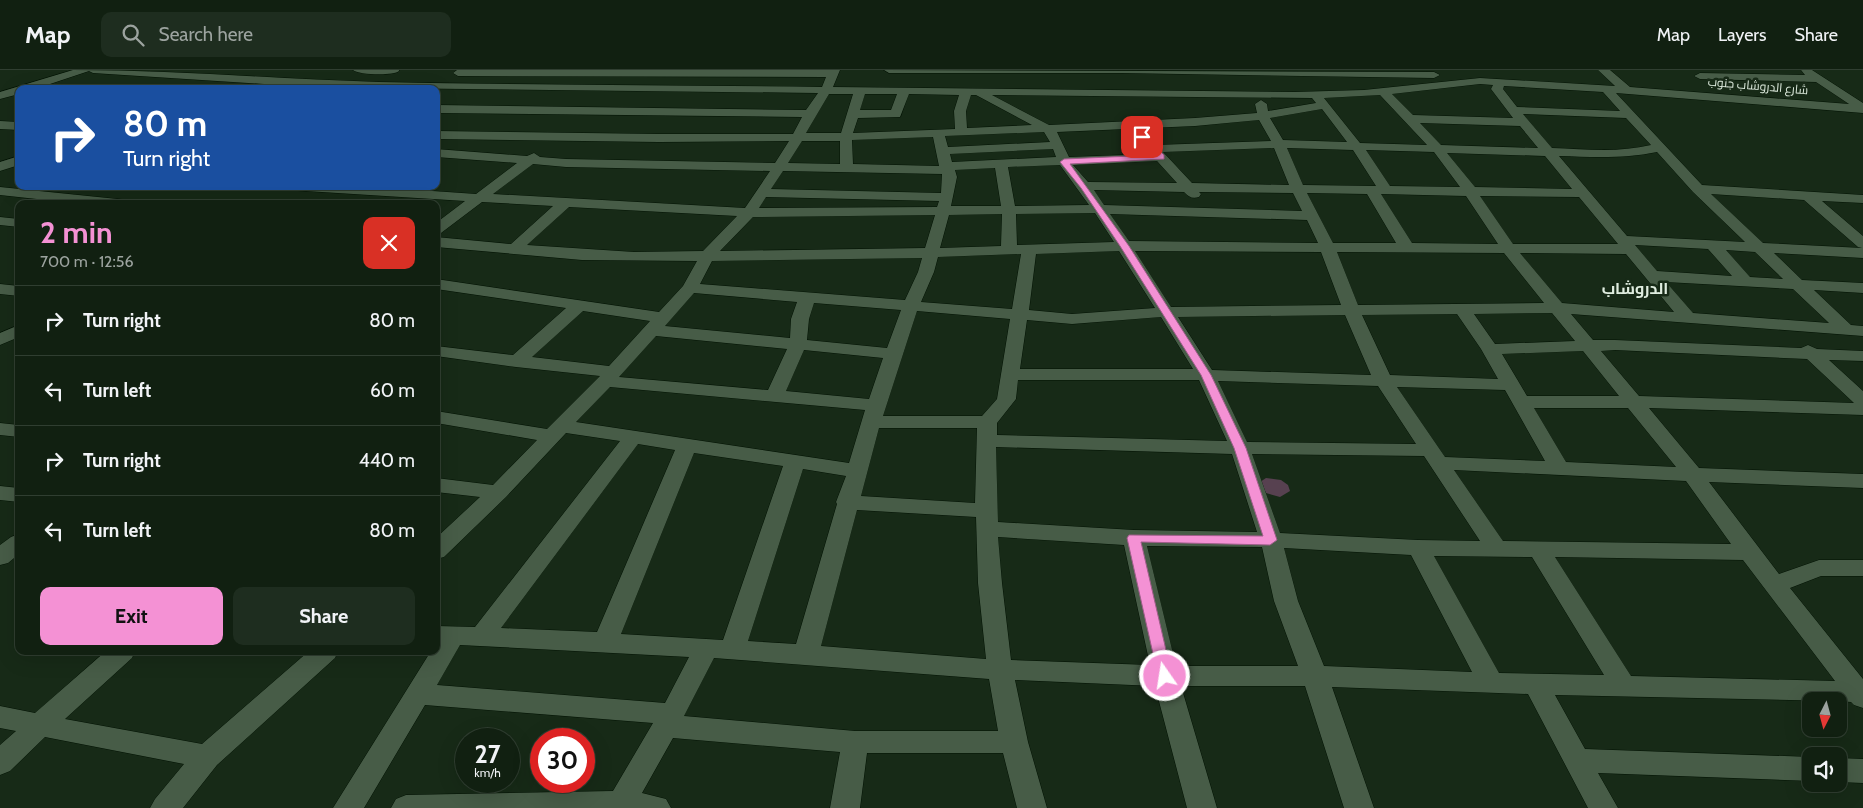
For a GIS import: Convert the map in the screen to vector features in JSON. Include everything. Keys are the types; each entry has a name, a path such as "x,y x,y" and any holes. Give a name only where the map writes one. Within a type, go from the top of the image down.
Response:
{"street":[{"path":"35,85 84,70"},
{"name":"شارع الدروشاب جنوب","path":"93,70 264,81 365,85"},
{"path":"256,85 285,70"},
{"path":"358,70 408,72"},
{"path":"889,70 1405,72 1501,76 1497,88 1513,110 1550,151 1687,317"},
{"path":"982,70 993,92"},
{"path":"1002,105 1138,104 1121,70"},
{"path":"1604,70 1626,90"},
{"path":"1746,70 1756,78"},
{"path":"1804,70 1863,109"},
{"path":"440,227 560,137 633,88 650,71"},
{"path":"928,71 934,92"},
{"path":"1258,71 1263,116 1279,144 1327,246 1351,309 1383,380 1497,549"},
{"path":"419,85 440,73 834,72 826,90 810,114 798,138 750,212 708,256 690,288 557,431 498,492 440,547"},
{"path":"1304,73 1314,94 1325,105 1356,146 1407,248"},
{"name":"شارع الدروشاب جنوب","path":"440,87 1314,94 1384,92 1501,76 1534,77 1626,90 1725,96 1863,109"},
{"path":"1725,96 1700,76 1818,79"},
{"path":"1605,88 1698,189 1798,284 1855,331"},
{"path":"848,169 846,137 860,91"},
{"path":"854,114 896,114 904,91"},
{"path":"944,155 961,133 960,111 971,92 1002,105 1057,145 1206,375 1240,448 1270,540 1286,601 1316,676 1359,808"},
{"path":"1384,92 1436,147 1471,192 1509,249 1693,475 1774,586 1861,694"},
{"path":"440,135 846,137 1001,164 1057,145 1131,125 1263,116 1325,105"},
{"path":"440,114 452,109 810,114"},
{"path":"1513,110 1630,115"},
{"path":"1142,111 1148,124"},
{"path":"440,115 580,123"},
{"path":"1411,120 1523,122"},
{"path":"1195,122 1213,146"},
{"path":"0,125 15,126"},
{"path":"1131,125 1188,187 1207,212"},
{"path":"961,133 1057,145 1157,153 1213,146 1279,144 1436,147 1614,154 1634,153 1661,147"},
{"path":"440,153 529,161 848,169 944,155 1057,145"},
{"path":"806,654 856,471 910,306 926,272 945,204 950,182 944,155"},
{"path":"0,160 15,161"},
{"path":"0,167 15,162"},
{"path":"1001,164 1009,210 1009,250"},
{"path":"818,194 826,169"},
{"path":"1084,186 1584,194"},
{"path":"1698,189 1863,199"},
{"path":"353,190 750,212 804,213 945,204"},
{"path":"0,192 85,200"},
{"path":"762,192 818,194 1009,210 1100,209 1312,216"},
{"path":"1808,196 1863,244"},
{"path":"513,250 566,203"},
{"path":"1835,220 1863,222"},
{"path":"0,221 15,223"},
{"path":"440,242 513,250 608,256 708,256 755,253 931,253 1124,246 1327,246 1509,249 1627,245 1713,245 1863,253"},
{"path":"1713,245 1746,281"},
{"path":"1027,250 1029,256 1006,399 986,432 988,520 994,627 1014,742 1032,808"},
{"path":"1653,276 1863,288"},
{"path":"440,285 579,306 657,324 798,344 894,354"},
{"path":"690,288 1072,319 1165,312 1557,308 1855,331"},
{"path":"0,289 15,291"},
{"path":"774,396 798,344 800,319 808,298"},
{"path":"516,362 579,306"},
{"path":"1461,308 1490,349 1560,469"},
{"path":"1783,325 1810,353 1863,401"},
{"path":"0,340 15,332"},
{"path":"0,340 15,343"},
{"path":"1490,349 1586,345 1863,356"},
{"path":"440,352 609,377 774,396 986,432 1240,448 1435,456 1560,469 1863,481"},
{"path":"1010,374 1206,375 1511,385"},
{"path":"1521,402 1632,402 1863,409"},
{"path":"440,417 557,431 633,437 856,471"},
{"path":"0,429 15,431"},
{"path":"481,637 633,437"},
{"path":"605,642 687,446"},
{"path":"619,806 669,720 719,649 795,462"},
{"path":"440,485 498,492"},
{"path":"0,493 15,495"},
{"path":"848,502 1134,538 1270,540 1418,548 1749,552"},
{"path":"1134,538 1165,676 1202,808"},
{"path":"1418,548 1491,683"},
{"path":"1539,550 1623,685"},
{"path":"1774,586 1819,568 1863,568"},
{"path":"445,636 605,642 806,654 1001,670 1165,676 1316,676 1861,694"},
{"path":"0,763 40,724 118,655"},
{"path":"164,808 207,757 322,655"},
{"path":"348,808 417,694 436,655"},
{"path":"1536,684 1603,808"},
{"path":"417,694 669,720 855,742 1014,742"},
{"path":"0,717 207,757"},
{"path":"845,808 855,742"},
{"path":"1578,760 1802,769"},
{"path":"1847,770 1863,771"},
{"path":"406,808 619,806 656,808"}],"shaded area":[{"path":"1266,478 1281,480 1288,485 1290,491 1280,497 1266,493 1260,482"}],"district":[{"name":"الدروشاب","path":"1635,288"}],"route":[{"path":"1142,137 1161,157 1064,162 1084,186 1095,205 1100,209 1206,375 1240,448 1270,540 1134,538 1165,676"}]}
